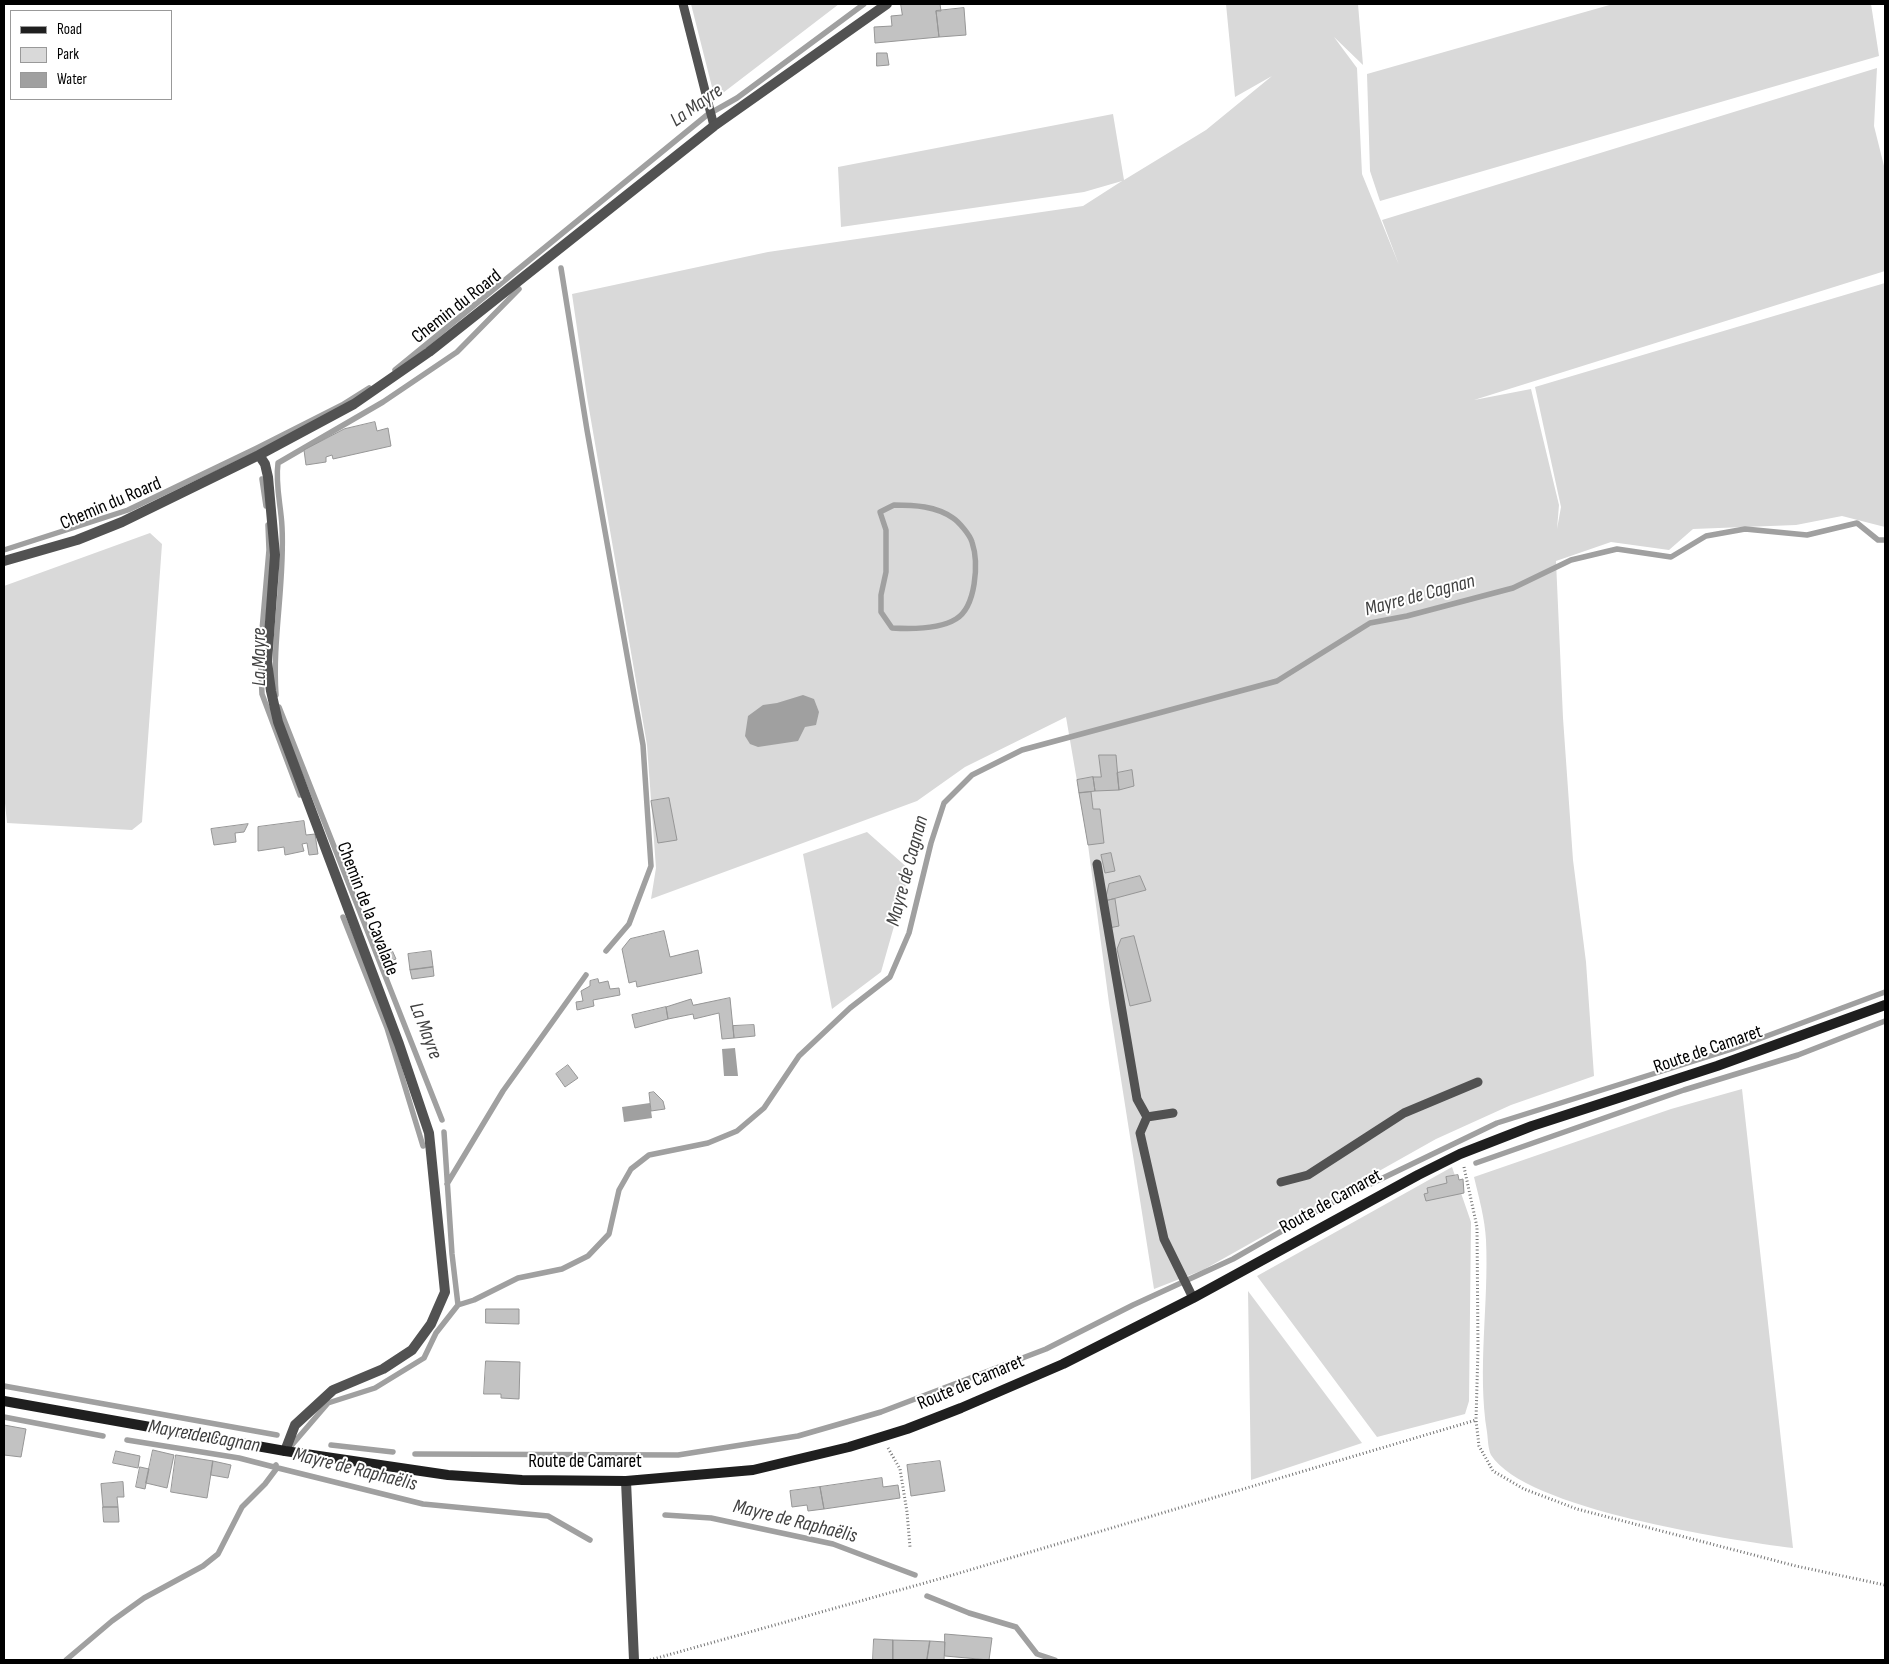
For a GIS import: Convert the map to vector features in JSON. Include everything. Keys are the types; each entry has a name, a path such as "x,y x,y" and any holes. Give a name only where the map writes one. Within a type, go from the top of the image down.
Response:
{"main road":[{"name":"Route de Camaret","path":"4,1401 402,1470 485,1478 626,1481 753,1470 798,1461 882,1437 961,1408 1063,1364 1193,1298 1460,1154 1532,1126 1717,1066 1885,1005"}],"street":[{"name":"Chemin du Roard","path":"4,561 77,540 122,522 259,456 354,404 429,352 714,126 888,4"},
{"name":"Chemin de la Cavalade","path":"259,456 265,464 268,477 275,555 267,662 271,691 278,722 399,1044 429,1133 445,1292 431,1324 412,1350 383,1369 334,1390 295,1425 285,1451"},
{"path":"626,1481 634,1660"}],"lane":[{"path":"683,4 714,126"},
{"path":"1097,864 1137,1099 1147,1117"},
{"path":"1280,1182 1308,1175 1404,1113 1478,1082"},
{"path":"1147,1117 1173,1113"},
{"path":"1147,1117 1140,1133 1164,1239 1193,1298"}],"path":[{"path":"1460,1154 1477,1227 1478,1349 1476,1420 1479,1446 1493,1471 1524,1489 1577,1509 1796,1566 1885,1584"},
{"path":"650,1660 946,1577 1476,1420"},
{"path":"882,1437 900,1469 910,1547"}],"green space":[{"path":"691,4 839,4 715,99"},
{"path":"1226,4 1358,4 1363,65 1334,37 1357,68 1362,174 1399,265 1382,220 1877,68 1874,126 1885,170 1885,271 1474,400 1531,389 1559,505 1557,529 1561,507 1535,387 1885,283 1885,527 1842,516 1796,525 1693,529 1669,550 1611,542 1556,561 1563,718 1573,860 1586,962 1594,1076 1511,1105 1436,1139 1203,1270 1154,1289 1109,1003 1088,845 1066,717 965,767 917,801 651,899 656,868 647,745 587,397 572,294 768,252 1083,206 1122,181 1084,192 841,227 838,167 1113,114 1124,180 1206,130 1272,76 1235,97"},
{"path":"1613,4 1871,4 1879,56 1380,201 1370,171 1367,74"},
{"path":"150,533 162,544 142,822 132,830 7,823 4,793 4,586"},
{"path":"867,832 910,870 881,972 832,1009 803,854"},
{"path":"1742,1089 1793,1548 1724,1538 1631,1519 1585,1506 1544,1491 1511,1474 1491,1455 1484,1408 1483,1360 1486,1240 1483,1216 1474,1177 1671,1109"},
{"path":"1452,1167 1471,1222 1469,1401 1465,1414 1377,1437 1257,1276"},
{"path":"1248,1291 1362,1443 1251,1480"}],"water":[{"path":"803,695 814,699 819,712 816,725 805,727 798,741 758,747 750,744 745,736 748,716 763,705"},
{"path":"735,1048 738,1076 724,1076 722,1049"},
{"path":"650,1103 652,1118 624,1122 622,1107"}],"building":[{"path":"901,4 940,4 941,11 936,11 939,37 875,43 874,27 892,26 891,16 902,15"},
{"path":"964,8 966,35 939,37 936,11"},
{"path":"877,53 887,53 889,65 877,66"},
{"path":"375,422 377,431 388,428 391,446 333,459 332,455 326,457 326,462 306,465 304,450 344,429"},
{"path":"1099,755 1116,755 1119,790 1095,791 1093,777 1101,777"},
{"path":"1132,770 1134,786 1119,790 1117,773"},
{"path":"1093,777 1095,791 1079,793 1077,780"},
{"path":"1091,792 1093,809 1100,809 1104,843 1088,845 1079,793"},
{"path":"669,798 677,840 658,843 651,801"},
{"path":"304,821 306,835 315,834 318,854 309,855 307,843 302,844 304,851 285,855 284,847 258,851 258,827"},
{"path":"248,824 244,832 235,833 236,842 214,845 211,829"},
{"path":"1111,853 1115,871 1105,873 1101,855"},
{"path":"1140,876 1146,890 1105,901 1109,884"},
{"path":"1115,899 1119,926 1109,928 1105,901"},
{"path":"664,931 670,957 698,950 702,973 637,987 636,981 629,983 622,949 630,939"},
{"path":"1134,936 1151,1001 1130,1006 1117,949 1121,939"},
{"path":"392,950 396,959 388,962 384,952"},
{"path":"431,951 433,967 410,970 408,954"},
{"path":"433,967 434,976 412,979 410,970"},
{"path":"598,979 599,983 608,981 610,989 619,988 620,995 593,1000 594,1006 577,1010 576,1002 583,1001 581,991 590,986 590,981"},
{"path":"730,998 734,1038 722,1039 719,1013 694,1019 693,1014 668,1019 666,1007 691,999 693,1005"},
{"path":"666,1007 668,1019 635,1028 632,1015"},
{"path":"754,1025 755,1036 734,1038 733,1026"},
{"path":"568,1065 578,1078 565,1087 556,1074"},
{"path":"654,1092 663,1101 665,1109 651,1111 649,1093"},
{"path":"1458,1175 1459,1180 1463,1179 1464,1193 1426,1201 1424,1194 1428,1193 1427,1188 1447,1183 1446,1177"},
{"path":"486,1309 519,1309 519,1324 486,1323"},
{"path":"486,1361 520,1362 519,1399 501,1398 501,1394 484,1394"},
{"path":"4,1425 26,1429 21,1457 4,1455"},
{"path":"153,1450 174,1455 167,1488 146,1483"},
{"path":"116,1451 140,1456 138,1468 113,1463"},
{"path":"176,1455 213,1461 207,1498 171,1492"},
{"path":"213,1461 231,1465 228,1478 211,1475"},
{"path":"940,1461 945,1491 911,1496 907,1465"},
{"path":"140,1467 149,1469 145,1489 136,1487"},
{"path":"882,1478 883,1487 898,1485 900,1498 824,1509 820,1487"},
{"path":"123,1482 124,1497 117,1497 118,1507 103,1507 101,1484"},
{"path":"820,1487 824,1509 808,1511 807,1505 792,1507 790,1491"},
{"path":"103,1507 118,1507 119,1522 104,1522"},
{"path":"945,1634 992,1638 989,1660 945,1656"},
{"path":"874,1639 893,1640 893,1660 873,1660"},
{"path":"893,1640 930,1641 927,1660 893,1660"},
{"path":"930,1641 945,1642 944,1660 927,1660"}],"waterway":[{"name":"La Mayre","path":"395,370 707,115 737,98 864,4"},
{"path":"561,268 587,430 643,745 651,866 629,924 606,951"},
{"name":"La Mayre","path":"276,695 275,674 282,569 281,519 277,479 278,463 383,402 457,352 519,289"},
{"path":"4,550 128,510 342,405 369,388"},
{"path":"262,479 266,506"},
{"path":"894,505 925,507 946,514 958,522 971,539 975,561 972,595 963,613 956,619 933,627 892,628 881,612 881,595 886,572 886,530 880,512 894,505"},
{"name":"Mayre de Cagnan","path":"291,1446 328,1403 375,1388 424,1358 436,1333 458,1305 474,1300 518,1278 562,1269 588,1256 609,1234 619,1190 631,1169 649,1155 708,1143 737,1131 764,1108 799,1056 850,1008 890,977 909,933 931,843 944,803 972,775 1022,750 1277,681 1370,623 1407,616 1513,588 1571,560 1617,549 1671,557 1706,536 1745,529 1807,535 1857,523 1878,540 1885,540"},
{"path":"268,525 269,550 260,653 262,694 300,795"},
{"name":"La Mayre","path":"279,707 442,1120"},
{"path":"343,917 387,1028 423,1146"},
{"path":"447,1184 503,1091 586,975"},
{"path":"415,1454 678,1455 798,1436 881,1412 1046,1349 1133,1305 1233,1259 1329,1204 1497,1123 1732,1049 1885,992"},
{"path":"1476,1163 1684,1090 1798,1055 1885,1021"},
{"name":"La Mayre","path":"444,1132 452,1254 458,1305"},
{"path":"4,1386 277,1435"},
{"name":"Mayre de Cagnan","path":"4,1417 103,1436"},
{"name":"Mayre de Cagnan","path":"127,1440 239,1458 274,1467 276,1465"},
{"path":"331,1445 393,1452"},
{"name":"Mayre de Raphaëlis","path":"274,1467 423,1504 548,1516 590,1540"},
{"name":"Mayre de Raphaëlis","path":"66,1660 112,1621 144,1598 203,1566 218,1554 242,1507 265,1484 277,1468"},
{"name":"Mayre de Raphaëlis","path":"665,1515 711,1518 833,1544 915,1575"},
{"name":"Mayre de Raphaëlis","path":"927,1596 969,1613 1016,1627 1037,1654 1055,1660"}]}
